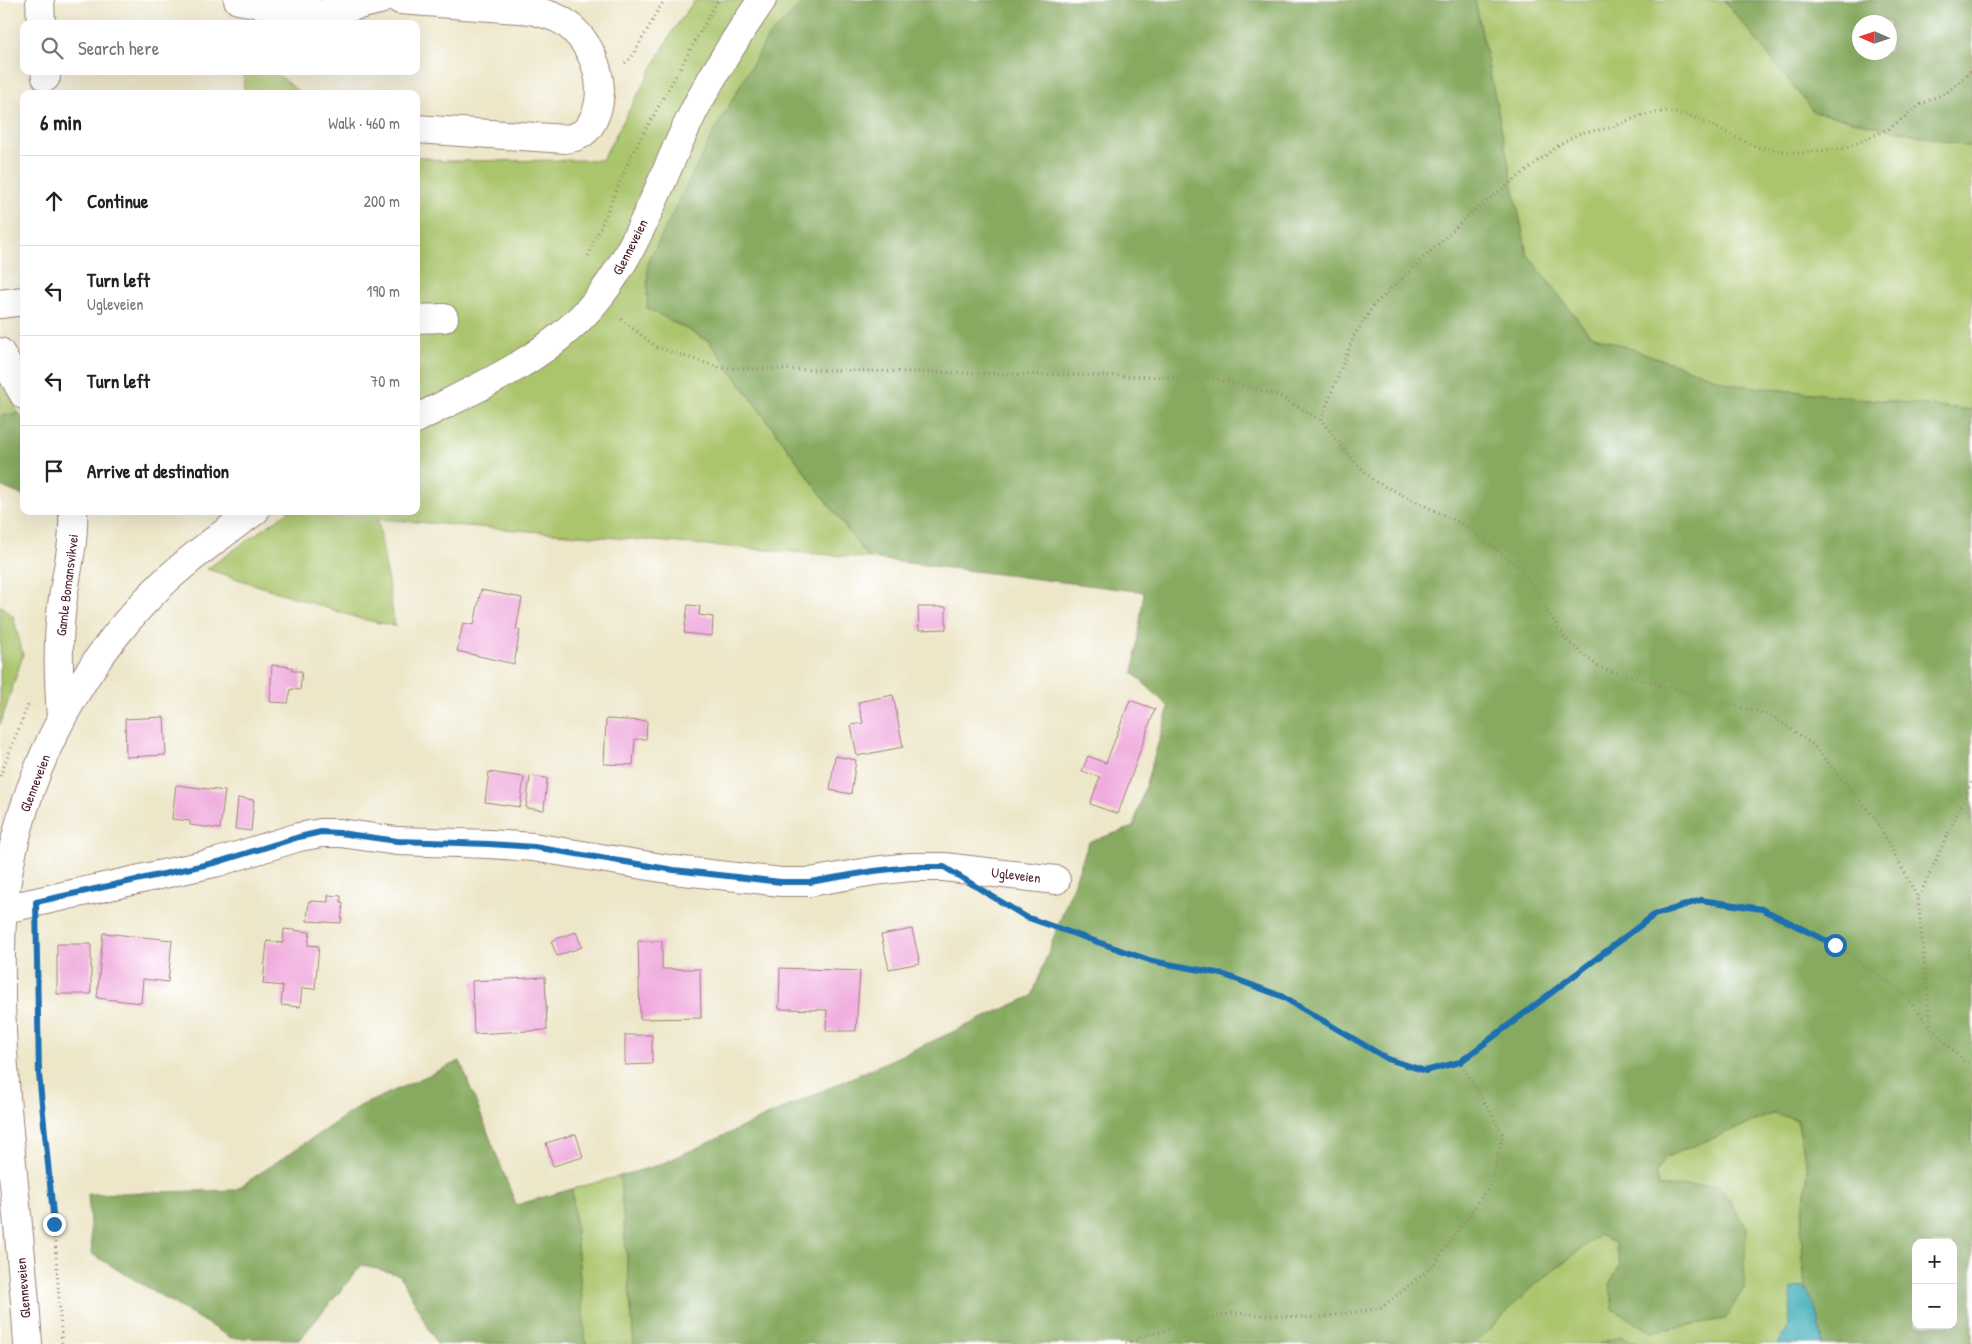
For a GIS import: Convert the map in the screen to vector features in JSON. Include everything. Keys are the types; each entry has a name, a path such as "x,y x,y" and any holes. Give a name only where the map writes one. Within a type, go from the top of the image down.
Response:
{"main road":[{"path":"40,0 41,20"},
{"path":"238,0 321,14 380,0"},
{"path":"400,0 531,10 551,15 564,22 576,33 587,48 601,82 601,96 596,114 590,126 577,138 565,139 420,129"},
{"name":"Glenneveien","path":"420,417 529,359 553,343 573,326 597,301 628,255 698,104 744,25 762,0"},
{"path":"0,304 20,302"},
{"path":"420,319 444,318"},
{"path":"0,352 20,388"},
{"name":"Gamle Bomansvikvei","path":"61,718 59,684 60,615 73,542 73,515"},
{"name":"Glenneveien","path":"28,1344 2,1038 1,910 10,862 33,781 61,718 91,668 137,611 187,562 224,532 249,515"},
{"name":"Ugleveien","path":"1,910 218,862 321,832 397,841 534,847 674,870 781,882 810,882 910,867 944,867 1056,880"}],"path":[{"path":"598,73 624,63 632,57 664,0"},
{"path":"583,263 588,257 630,156 718,0"},
{"path":"1321,420 1354,336 1374,305 1468,216 1559,145 1580,132 1610,128 1642,116 1667,111 1693,117 1757,147 1798,153 1846,148 1890,128 1920,106 1949,91 1972,70"},
{"path":"597,301 656,347 721,368 1212,378 1276,395 1321,420 1348,454 1374,481 1466,526 1520,568 1566,640 1600,668 1772,716 1814,745 1875,818 1918,898 1931,1028"},
{"path":"1918,898 1972,781"},
{"path":"1002,902 1026,917 1152,961 1222,974 1281,996 1388,1059 1425,1071 1460,1062 1654,915 1701,900 1762,909 1835,945 1902,992 1931,1028 1964,1061 1972,1064"},
{"path":"36,902 39,1074 54,1224 62,1344"},
{"path":"1126,1344 1144,1336 1232,1313 1315,1318 1381,1308 1433,1266 1492,1182 1504,1134 1460,1062"}],"green space":[{"path":"695,0 806,0 768,37 647,308 709,341 868,558 378,519 395,626 361,619 207,569 283,515 420,515 420,157 443,161 602,160 672,32"},
{"path":"806,0 1475,0 1527,254 1589,334 1735,385 1972,410 1972,1344 1822,1344 1819,1318 1805,1287 1801,1230 1808,1170 1797,1120 1774,1113 1666,1157 1655,1174 1659,1187 1719,1185 1746,1227 1744,1288 1725,1319 1651,1332 1613,1309 1610,1285 1620,1264 1615,1242 1599,1235 1531,1288 1474,1344 634,1344 620,1176 659,1165 1032,996 1089,842 1133,827 1169,707 1133,673 1144,592 868,558 709,341 647,308 648,262 714,132 768,37"},
{"path":"1475,0 1724,0 1814,112 1972,147 1972,410 1735,385 1589,334 1527,254"},
{"path":"1724,0 1972,0 1972,147 1814,112"},
{"path":"243,75 277,75 296,90 244,90"},
{"path":"0,380 19,413 0,416"},
{"path":"20,414 20,494 0,486 0,416"},
{"path":"0,605 13,616 23,655 0,725"},
{"path":"460,1061 516,1205 572,1189 586,1344 437,1344 400,1275 362,1265 300,1339 231,1338 92,1254 88,1194 235,1190 360,1106"},
{"path":"1774,1113 1797,1120 1808,1170 1801,1230 1805,1287 1792,1288 1789,1325 1778,1344 1639,1344 1621,1336 1598,1344 1474,1344 1531,1288 1599,1235 1615,1242 1620,1264 1610,1285 1719,1185 1659,1187 1655,1174 1666,1157"},
{"path":"620,1176 634,1344 586,1344 572,1189"},
{"path":"1621,1336 1639,1344 1598,1344"}],"water":[{"path":"1805,1287 1819,1318 1822,1344 1778,1344 1789,1325 1792,1288"}],"building":[{"path":"481,590 522,598 516,630 520,630 514,664 457,651 463,623 474,625"},
{"path":"688,605 700,606 699,615 713,617 712,636 684,633"},
{"path":"918,607 946,607 946,629 919,630"},
{"path":"272,665 292,667 292,671 302,671 300,690 291,689 288,703 270,702"},
{"path":"893,695 903,747 857,756 851,725 863,723 858,702"},
{"path":"1130,700 1155,709 1118,814 1090,804 1100,777 1082,771 1088,756 1106,763"},
{"path":"164,717 166,755 126,757 125,719"},
{"path":"606,719 647,721 646,739 635,739 633,765 604,764"},
{"path":"835,756 856,760 851,794 830,790"},
{"path":"489,772 524,777 520,807 485,802"},
{"path":"530,776 547,778 544,810 526,808"},
{"path":"176,785 225,791 220,829 190,825 190,821 172,819"},
{"path":"238,798 254,800 251,831 235,829"},
{"path":"328,895 341,896 341,902 343,903 341,923 307,921 309,901 328,902"},
{"path":"284,929 310,932 308,945 319,946 315,989 302,988 300,1007 281,1005 283,986 263,984 267,941 283,943"},
{"path":"912,929 920,963 889,969 881,935"},
{"path":"576,932 582,947 557,956 551,941"},
{"path":"103,933 172,940 168,982 143,979 141,1003 97,998"},
{"path":"638,941 662,941 662,969 700,969 701,1018 640,1019"},
{"path":"57,944 91,944 91,994 57,994"},
{"path":"780,968 860,971 856,1031 826,1031 827,1010 779,1009"},
{"path":"545,977 547,1030 474,1034 472,981"},
{"path":"625,1035 652,1035 652,1064 625,1065"},
{"path":"576,1134 583,1157 553,1166 546,1143"}],"route":[{"path":"54,1224 39,1074 36,902 218,862 321,832 397,841 534,847 674,870 781,882 810,882 910,867 944,867 1026,917 1152,961 1222,974 1281,996 1388,1059 1425,1071 1460,1062 1654,915 1701,900 1762,909 1835,945"}]}
